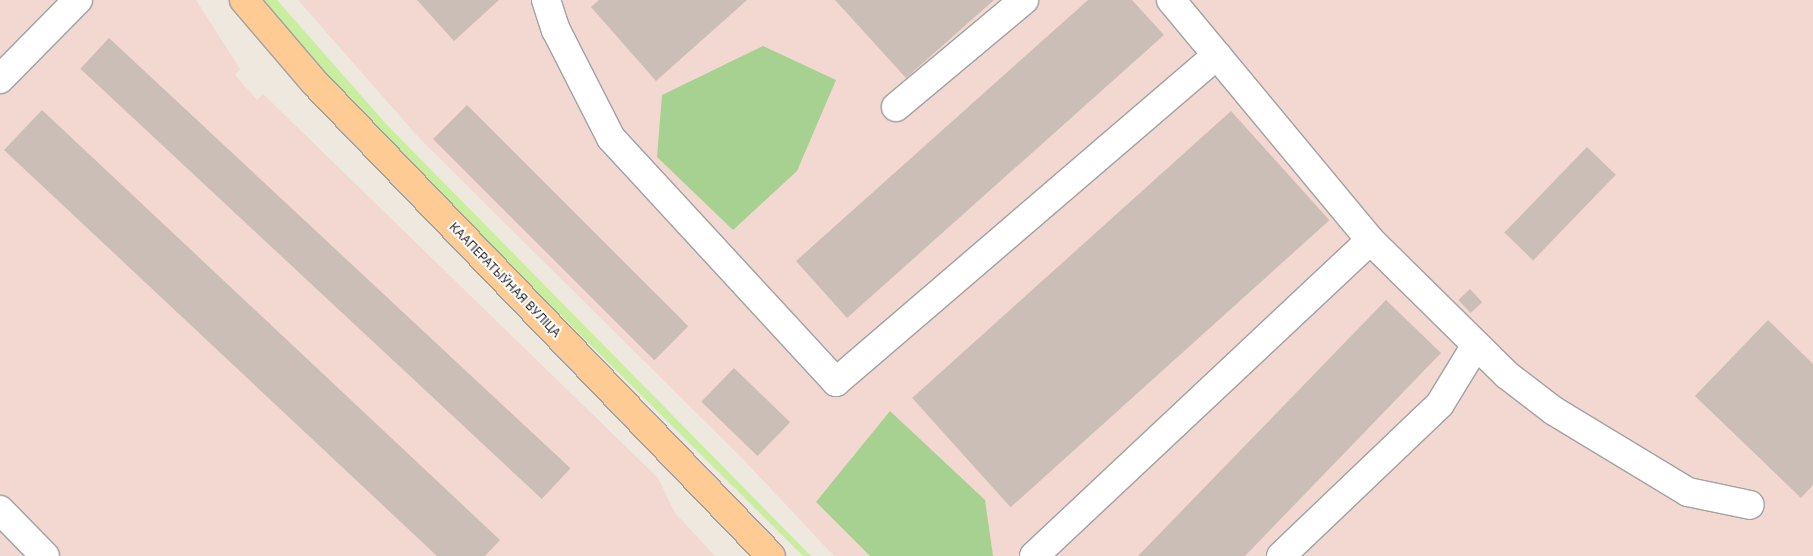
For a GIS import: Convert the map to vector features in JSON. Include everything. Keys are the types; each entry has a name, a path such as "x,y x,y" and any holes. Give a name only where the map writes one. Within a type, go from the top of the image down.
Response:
{"main road":[{"name":"КААПЕРАТЫЎНАЯ ВУЛІЦА","path":"244,0 314,82 771,556"}],"lane":[{"path":"0,79 78,0"},
{"path":"546,0 556,30 612,138 836,382 1217,55"},
{"path":"896,107 1024,0"},
{"path":"1171,0 1370,240 1507,375 1554,410 1688,492 1750,505"},
{"path":"1034,556 1370,240"},
{"path":"1281,556 1440,404 1476,345"},
{"path":"0,510 45,556"}],"shaded area":[{"path":"0,0 196,0 240,69 235,75 257,100 263,94 658,478 675,513 715,556 0,556"},
{"path":"298,0 1813,0 1813,556 834,556 741,457 421,140"}],"green space":[{"path":"263,0 277,0 387,125 811,556 803,556 452,207 336,84"},
{"path":"763,46 836,80 797,171 733,230 657,157 662,95"},
{"path":"890,411 985,500 993,556 870,556 816,502"}],"building":[{"path":"417,0 499,0 454,41"},
{"path":"599,0 747,0 656,81 591,7"},
{"path":"835,0 994,0 906,78"},
{"path":"1088,0 1132,0 1164,35 847,318 796,261"},
{"path":"109,38 570,468 542,499 80,69"},
{"path":"467,105 688,326 654,360 433,139"},
{"path":"42,110 500,540 485,556 437,556 4,150"},
{"path":"1231,111 1329,220 1011,507 912,398"},
{"path":"1587,147 1616,175 1533,260 1504,233"},
{"path":"1470,289 1482,302 1471,313 1458,300"},
{"path":"1386,300 1441,353 1245,556 1138,556"},
{"path":"1768,320 1813,364 1813,485 1801,498 1695,396"},
{"path":"734,368 790,422 757,456 701,402"}]}
